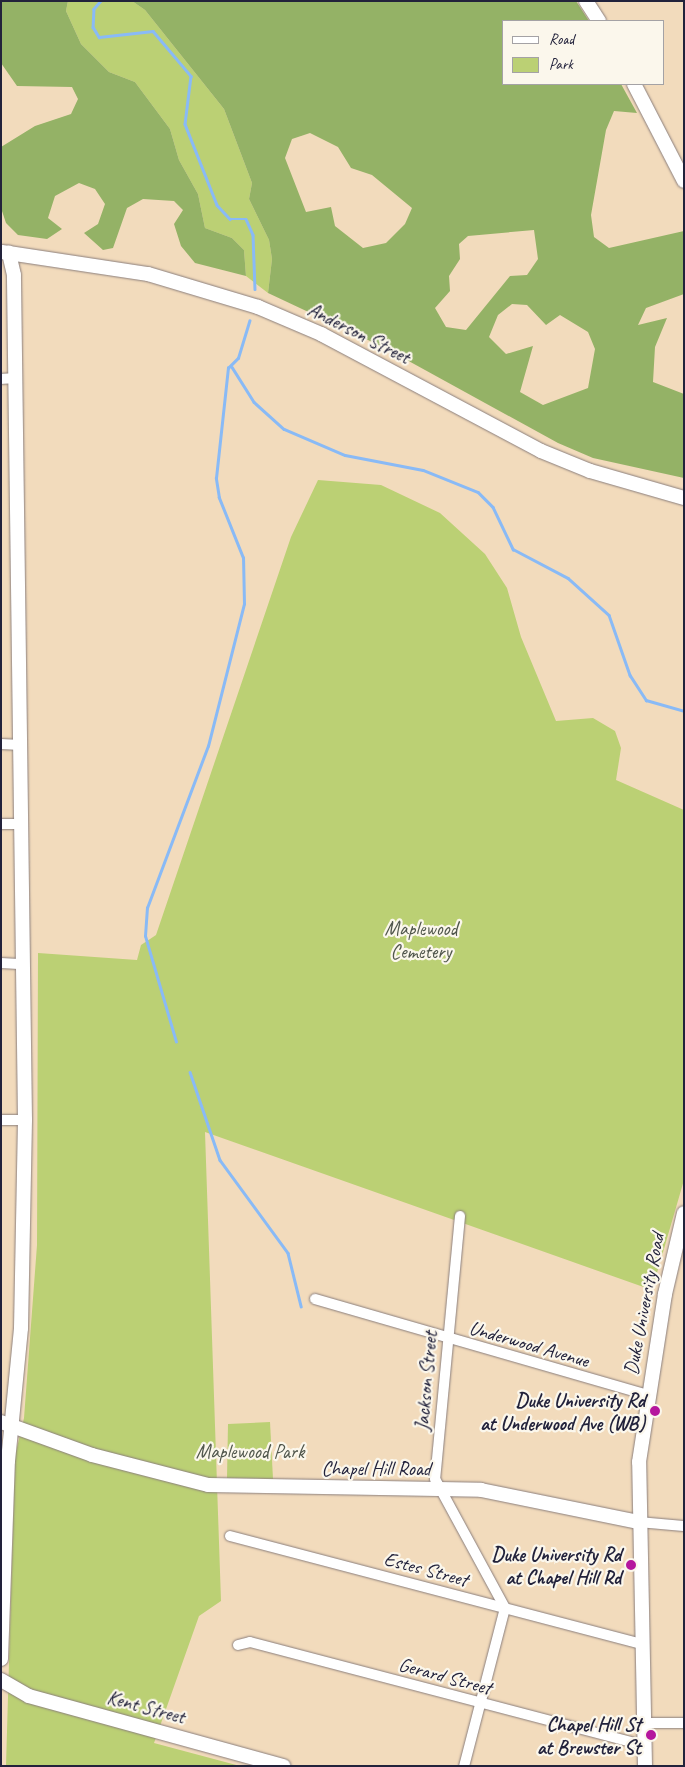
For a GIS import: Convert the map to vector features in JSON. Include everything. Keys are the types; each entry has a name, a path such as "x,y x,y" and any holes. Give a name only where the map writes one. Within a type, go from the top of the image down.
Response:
{"street":[{"path":"586,1 598,20"},
{"path":"635,85 684,181"},
{"path":"1,1659 6,1425 21,1328 25,1120 22,824 8,379 14,274 4,250"},
{"name":"Anderson Street","path":"4,250 148,274 258,307 321,334 541,451 590,471 684,498"},
{"path":"1,744 20,745"},
{"path":"1,824 22,824"},
{"path":"1,963 23,964"},
{"path":"1,1120 25,1120"},
{"name":"Duke University Road","path":"645,1766 638,1522 648,1395 678,1257 684,1213"},
{"name":"Jackson Street","path":"438,1488 447,1338 460,1216"},
{"name":"Underwood Avenue","path":"315,1299 648,1395"},
{"name":"Chapel Hill Road","path":"6,1425 208,1485 438,1488 497,1491 638,1522"},
{"path":"438,1488 505,1608 464,1766"},
{"path":"638,1522 684,1526"},
{"name":"Estes Street","path":"230,1536 642,1644"},
{"name":"Gerard Street","path":"238,1645 250,1642 644,1745"},
{"name":"Kent Street","path":"1,1680 29,1696 284,1766"},
{"path":"643,1723 684,1723"}],"green space":[{"path":"1,1 68,1 66,11 81,44 109,72 135,82 170,129 179,160 198,194 205,228 232,238 244,250 246,276 195,263 181,246 174,224 183,210 174,201 143,199 127,208 113,248 103,250 84,233 98,224 105,204 95,189 79,183 55,196 48,218 62,229 47,239 18,235 6,223 1,208 1,147 35,126 71,114 78,99 72,87 17,86 1,63"},
{"path":"68,1 132,1 145,10 224,109 252,183 249,199 269,240 272,259 268,293 246,276 244,250 232,238 205,228 198,194 179,160 170,129 135,82 109,72 81,44 66,11"},
{"path":"132,1 576,1 588,20 502,20 502,85 622,85 637,113 614,111 606,130 591,215 594,237 609,248 684,231 684,294 646,308 638,325 667,318 655,347 653,382 684,394 684,478 593,458 558,443 385,348 268,293 272,259 269,240 249,199 252,183 224,109 145,10","holes":["310,133 338,147 351,168 372,175 412,208 405,224 386,243 363,248 335,226 331,207 306,212 285,158 292,139","534,230 538,259 527,275 510,276 466,330 446,327 435,308 450,291 449,276 460,259 459,244 468,236","512,304 527,305 546,325 560,315 588,332 595,349 588,388 543,405 520,392 533,346 506,354 489,337 498,315"]},
{"name":"Maplewood Cemetery","path":"318,480 381,485 440,513 485,554 507,588 521,637 556,721 593,718 615,731 621,748 616,780 684,810 684,1180 652,1290 205,1132 221,1601 199,1616 154,1743 240,1766 6,1766 15,1456 24,1418 37,1245 38,953 137,960 141,945 156,935 291,537"},
{"name":"Maplewood Park","path":"270,1422 273,1479 227,1478 228,1424"}],"waterway":[{"path":"101,1 94,9 93,27 99,37 153,31 191,76 185,124 217,205 230,219 246,219 253,235 255,289"},
{"path":"176,1042 145,936 147,908 208,746 244,604 243,558 219,498 216,478 228,368 238,358 249,321"},
{"path":"232,367 254,402 284,429 345,455 423,470 478,492 493,507 513,549 568,578 609,615 630,675 646,700 684,711"},
{"path":"190,1072 220,1160 288,1253 301,1306"}],"place":[{"name":"Duke University Rd at Underwood Ave (WB)","path":"655,1411"},
{"name":"Duke University Rd at Chapel Hill Rd","path":"631,1565"},
{"name":"Chapel Hill St at Brewster St","path":"651,1735"}]}
